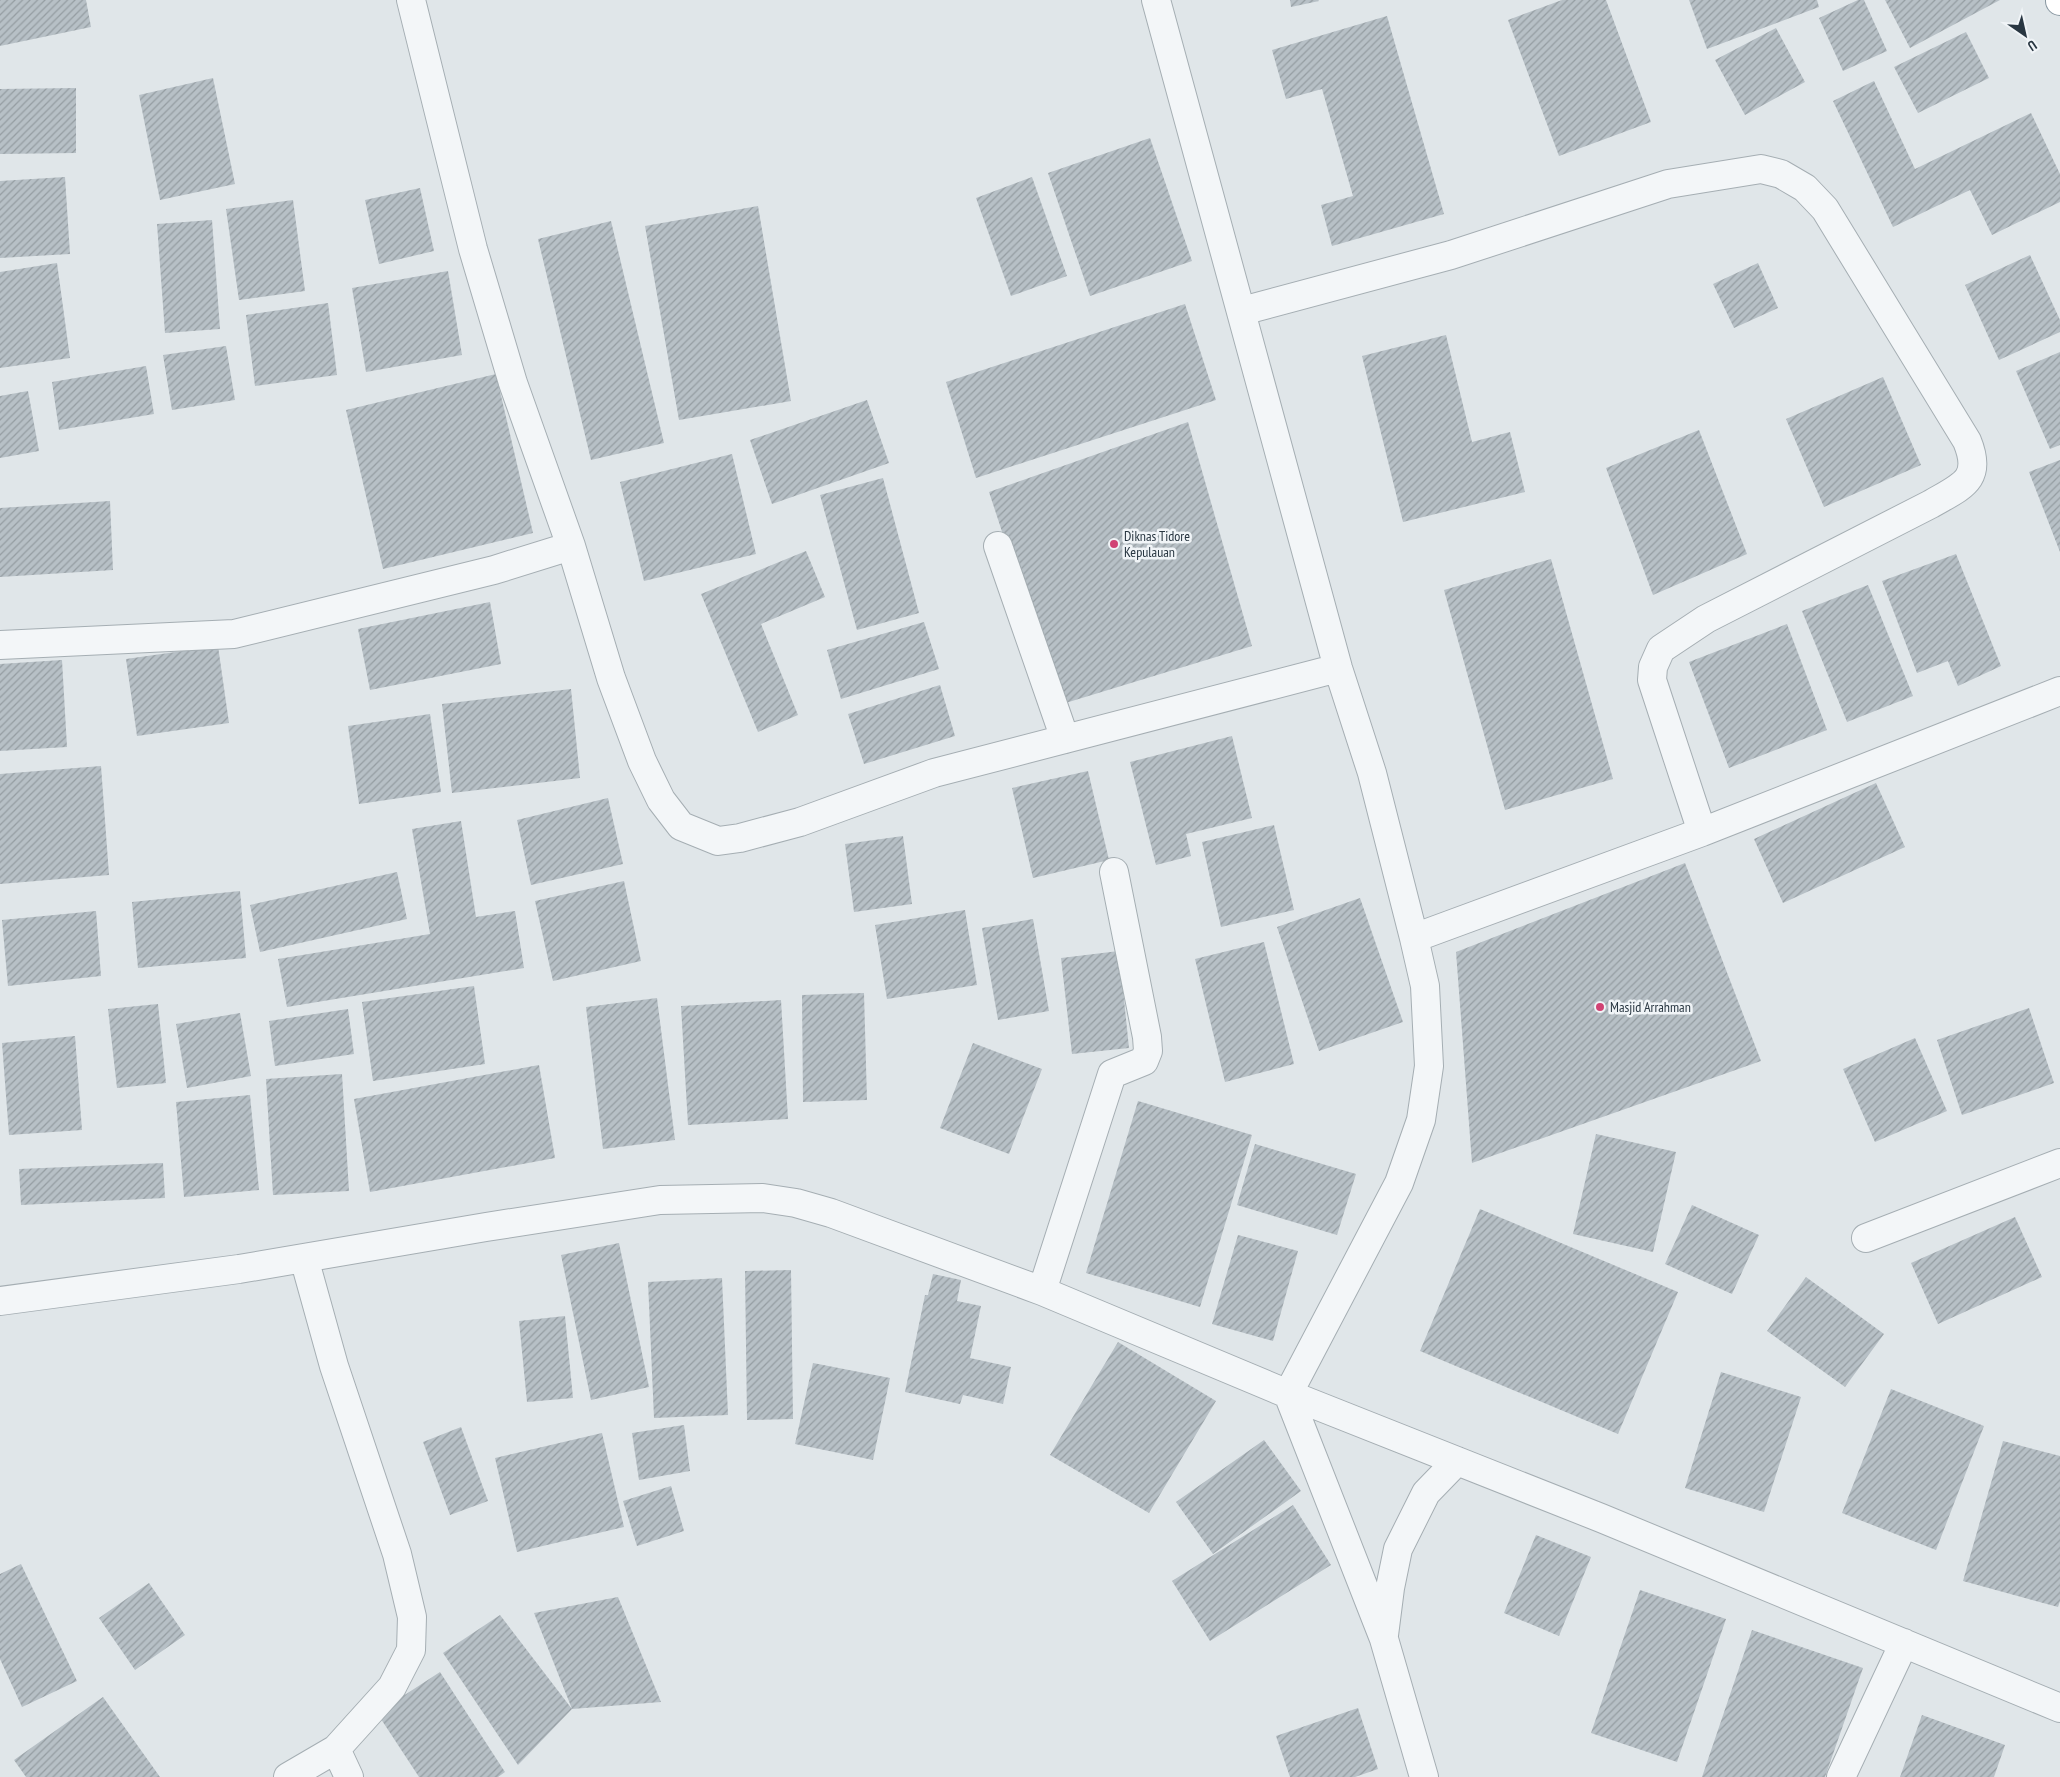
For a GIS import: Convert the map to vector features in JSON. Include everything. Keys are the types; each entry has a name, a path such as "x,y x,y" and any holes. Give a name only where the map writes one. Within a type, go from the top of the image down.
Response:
{"street":[{"path":"411,0 473,249 513,382 572,546 611,678 642,761 661,800 681,826 718,841 740,838 800,822 934,773 1338,668"},
{"path":"1156,0 1338,668 1372,773 1425,986 1429,1066 1421,1120 1399,1183 1288,1394 1384,1638 1424,1777"},
{"path":"1242,311 1451,255 1668,184 1761,169 1781,174 1805,188 1825,209 1967,441 1974,464 1971,474 1963,485 1932,504 1706,619 1661,649 1653,666 1652,680 1702,832"},
{"path":"0,646 234,634 494,570 572,546"},
{"path":"998,546 1065,739"},
{"path":"1414,938 1702,832 2060,691"},
{"path":"1042,1291 1112,1074 1144,1060 1148,1051 1147,1037 1114,872"},
{"path":"1866,1238 2060,1163"},
{"path":"0,1302 239,1269 660,1200 763,1198 796,1203 831,1213 1042,1291 1288,1394 2060,1708"},
{"path":"288,1777 336,1749 392,1687 411,1650 412,1618 397,1554 334,1366 304,1258"},
{"path":"1384,1638 1390,1588 1398,1549 1426,1493 1456,1461"},
{"path":"1841,1777 1904,1643"},
{"path":"336,1749 350,1777"}],"building":[{"path":"0,0 86,0 91,27 0,46"},
{"path":"1290,0 1318,0 1319,1 1291,7"},
{"path":"1562,0 1606,0 1651,122 1559,156 1508,20"},
{"path":"1689,0 1817,0 1819,7 1707,49"},
{"path":"1858,0 1864,0 1887,51 1843,71 1819,18"},
{"path":"1885,0 2000,0 1910,48"},
{"path":"1387,16 1444,214 1332,246 1321,205 1353,196 1322,89 1286,99 1272,50"},
{"path":"1776,28 1805,82 1745,115 1715,60"},
{"path":"1966,32 1989,78 1918,113 1894,67"},
{"path":"213,78 235,184 160,200 139,95"},
{"path":"1874,81 1915,169 2031,113 2060,174 2060,202 1992,235 1970,190 1893,227 1833,101"},
{"path":"76,88 76,153 0,154 0,89"},
{"path":"1150,138 1192,261 1090,296 1048,173"},
{"path":"65,177 70,254 0,258 0,181"},
{"path":"1032,177 1067,276 1011,296 976,198"},
{"path":"420,188 434,251 379,264 365,200"},
{"path":"293,200 305,291 239,300 226,209"},
{"path":"758,206 791,401 679,420 645,226"},
{"path":"212,220 220,329 165,333 157,224"},
{"path":"611,221 664,443 591,460 538,239"},
{"path":"2030,255 2060,320 2060,332 1999,360 1965,285"},
{"path":"57,263 70,358 0,368 0,272"},
{"path":"1758,263 1778,308 1734,328 1713,284"},
{"path":"448,271 462,355 366,372 352,288"},
{"path":"328,303 337,375 255,386 246,315"},
{"path":"1185,304 1216,400 976,478 946,382"},
{"path":"1446,335 1472,442 1510,432 1525,492 1403,522 1362,356"},
{"path":"226,346 235,400 172,410 163,355"},
{"path":"2060,352 2060,445 2050,449 2016,371"},
{"path":"146,366 154,414 59,430 52,382"},
{"path":"496,374 533,533 383,569 346,410"},
{"path":"1883,377 1921,465 1824,507 1786,419"},
{"path":"28,391 39,451 0,458 0,396"},
{"path":"867,400 889,463 772,504 750,440"},
{"name":"Diknas Tidore Kepulauan","path":"1188,422 1252,646 1059,705 989,492"},
{"path":"1699,430 1747,554 1653,595 1606,468"},
{"path":"732,454 756,554 644,581 620,482"},
{"path":"2060,460 2060,552 2029,472"},
{"path":"883,478 919,613 857,630 820,495"},
{"path":"110,501 113,570 0,577 0,508"},
{"path":"806,551 825,597 761,624 798,715 758,732 701,594"},
{"path":"1956,554 2001,666 1958,686 1948,661 1917,673 1882,581"},
{"path":"1551,559 1613,779 1505,810 1444,590"},
{"path":"1868,585 1913,696 1847,722 1802,611"},
{"path":"490,602 501,664 370,690 358,629"},
{"path":"924,622 939,669 841,699 827,650"},
{"path":"1787,624 1827,730 1729,768 1689,662"},
{"path":"218,646 229,723 137,736 126,659"},
{"path":"62,660 67,747 0,751 0,664"},
{"path":"940,685 955,736 864,764 848,714"},
{"path":"571,689 580,778 452,793 442,704"},
{"path":"430,714 441,792 359,804 348,726"},
{"path":"1232,736 1252,818 1186,834 1191,856 1156,865 1130,762"},
{"path":"101,766 109,875 0,884 0,774"},
{"path":"1088,771 1109,860 1033,878 1012,788"},
{"path":"1876,783 1905,847 1783,903 1754,839"},
{"path":"608,798 623,864 531,885 517,820"},
{"path":"461,821 476,917 515,911 524,968 287,1007 278,959 430,934 412,829"},
{"path":"1274,825 1294,910 1221,927 1202,842"},
{"path":"903,836 912,904 854,912 845,844"},
{"name":"Masjid Arrahman","path":"1685,863 1761,1061 1472,1163 1456,952"},
{"path":"397,872 407,919 260,952 250,905"},
{"path":"624,881 641,961 553,981 535,901"},
{"path":"240,891 246,958 138,968 132,902"},
{"path":"1360,898 1403,1022 1319,1051 1277,927"},
{"path":"965,910 977,985 887,999 875,925"},
{"path":"96,911 101,976 8,986 2,920"},
{"path":"1033,919 1049,1011 998,1020 982,928"},
{"path":"1264,942 1294,1064 1225,1082 1195,959"},
{"path":"1119,951 1129,1048 1072,1054 1061,958"},
{"path":"474,986 485,1064 373,1081 362,1002"},
{"path":"864,993 867,1100 803,1102 802,995"},
{"path":"657,998 675,1140 603,1149 586,1007"},
{"path":"781,1000 788,1119 688,1125 681,1006"},
{"path":"158,1004 166,1083 117,1088 108,1009"},
{"path":"2029,1008 2054,1083 1962,1115 1937,1040"},
{"path":"348,1009 354,1054 275,1066 269,1021"},
{"path":"240,1013 251,1076 187,1088 176,1024"},
{"path":"75,1036 82,1130 9,1135 2,1043"},
{"path":"1915,1038 1947,1111 1875,1142 1843,1069"},
{"path":"973,1043 1042,1069 1009,1154 940,1128"},
{"path":"539,1065 555,1158 370,1192 354,1099"},
{"path":"342,1074 349,1191 273,1195 266,1079"},
{"path":"250,1095 259,1190 184,1197 176,1102"},
{"path":"1138,1101 1252,1135 1200,1307 1086,1273"},
{"path":"1596,1134 1676,1152 1653,1252 1573,1234"},
{"path":"1255,1144 1356,1174 1337,1235 1237,1205"},
{"path":"163,1163 165,1198 21,1205 19,1169"},
{"path":"1692,1205 1759,1235 1732,1294 1665,1264"},
{"path":"1480,1209 1678,1292 1618,1434 1420,1351"},
{"path":"2015,1217 2042,1277 1938,1324 1911,1263"},
{"path":"1238,1235 1298,1251 1273,1341 1212,1324"},
{"path":"619,1243 649,1387 591,1400 561,1255"},
{"path":"791,1270 793,1419 747,1420 745,1271"},
{"path":"933,1274 961,1280 957,1301 981,1306 970,1358 1011,1367 1003,1404 963,1395 960,1404 905,1392 925,1295 928,1295"},
{"path":"1806,1277 1884,1334 1845,1387 1767,1331"},
{"path":"722,1278 728,1415 654,1418 648,1282"},
{"path":"565,1316 573,1398 527,1402 519,1321"},
{"path":"1118,1342 1216,1401 1149,1513 1050,1455"},
{"path":"813,1363 890,1378 873,1460 795,1444"},
{"path":"1721,1372 1801,1397 1764,1512 1685,1488"},
{"path":"1891,1389 1984,1426 1936,1550 1842,1513"},
{"path":"684,1425 690,1471 639,1480 632,1433"},
{"path":"461,1427 488,1501 450,1515 423,1442"},
{"path":"602,1433 624,1527 517,1552 495,1458"},
{"path":"1264,1440 1301,1491 1213,1554 1176,1502"},
{"path":"2003,1441 2060,1456 2060,1601 2058,1607 1963,1581"},
{"path":"671,1486 684,1531 637,1546 623,1501"},
{"path":"1293,1505 1331,1565 1210,1641 1172,1581"},
{"path":"1536,1535 1591,1557 1559,1636 1504,1613"},
{"path":"21,1564 77,1681 22,1707 0,1659 0,1574"},
{"path":"149,1583 185,1635 135,1670 99,1618"},
{"path":"1640,1590 1726,1619 1677,1762 1591,1733"},
{"path":"618,1597 661,1702 572,1709 534,1613"},
{"path":"500,1615 572,1709 518,1765 443,1653"},
{"path":"1752,1630 1863,1668 1825,1777 1702,1777"},
{"path":"440,1672 505,1772 498,1777 419,1777 377,1713"},
{"path":"103,1697 160,1777 26,1777 14,1760"},
{"path":"1358,1708 1378,1769 1355,1777 1290,1777 1276,1736"},
{"path":"1922,1715 2005,1745 1994,1777 1900,1777"}],"place":[{"name":"Diknas Tidore Kepulauan","path":"1114,544"},
{"name":"Masjid Arrahman","path":"1600,1007"}]}
